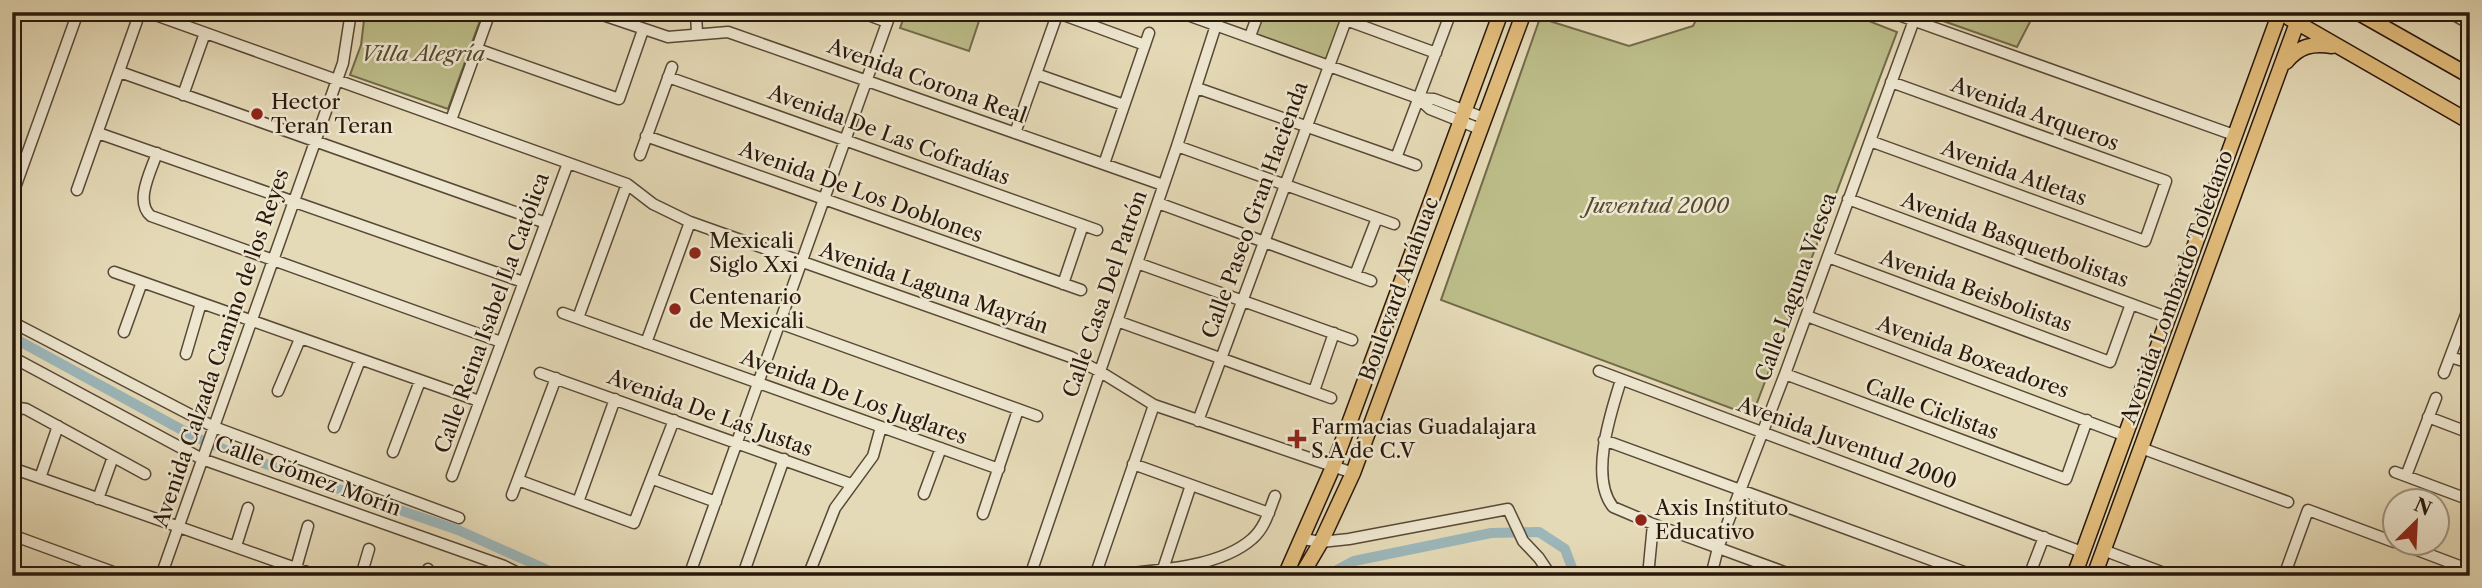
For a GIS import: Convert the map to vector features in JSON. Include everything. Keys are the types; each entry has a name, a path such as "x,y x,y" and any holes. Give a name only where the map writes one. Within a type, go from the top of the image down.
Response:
{"main road":[{"name":"Boulevard Anáhuac","path":"1285,576 1334,467 1501,12"},
{"name":"Boulevard Anáhuac","path":"1301,576 1321,542 1353,474 1524,12"},
{"path":"2280,12 2299,17 2341,48 2470,122"},
{"name":"Avenida Lombardo Toledano","path":"2074,576 2280,12"},
{"path":"2357,12 2470,76"},
{"name":"Avenida Lombardo Toledano","path":"2094,576 2299,17"},
{"path":"2280,69 2301,48 2312,44 2341,48"},
{"path":"2168,321 2158,363 2162,371 2168,374"},
{"path":"2138,405 2145,416 2141,448"}],"street":[{"path":"12,19 15,12"},
{"path":"12,197 78,12"},
{"path":"77,190 140,12"},
{"name":"Avenida Laguna Mayrán","path":"147,12 627,184 653,204 690,222 1071,357 1154,405 1353,474"},
{"name":"Avenida Calzada Camino de los Reyes","path":"161,576 337,79 350,30 351,12"},
{"path":"452,120 490,12"},
{"name":"Avenida Corona Real","path":"594,12 668,37 728,32 1163,185"},
{"path":"696,12 697,34"},
{"path":"689,576 889,17 860,12"},
{"path":"1179,12 1418,98 1434,99 1462,116 1482,123"},
{"path":"1250,36 1259,12"},
{"path":"1396,158 1451,12"},
{"path":"1889,12 1916,16 2234,135"},
{"path":"2449,12 2470,24"},
{"path":"1015,133 1058,13 1147,39 1104,164"},
{"path":"1347,16 1436,53"},
{"name":"Calle Paseo Gran Hacienda","path":"1198,421 1347,16"},
{"name":"Calle Laguna Viesca","path":"1711,576 1718,548 1807,316 1916,16"},
{"name":"Calle Casa Del Patrón","path":"1030,576 1197,88 1216,25"},
{"path":"477,49 619,99 643,30"},
{"path":"183,95 205,33"},
{"path":"120,72 546,223"},
{"name":"Avenida De Las Cofradías","path":"646,136 670,72 845,139 1097,230"},
{"path":"1036,74 1124,106"},
{"name":"Avenida Arqueros","path":"1891,82 2166,181 2145,241"},
{"path":"1197,88 1416,165"},
{"path":"98,133 523,282"},
{"path":"640,155 646,136"},
{"name":"Avenida De Los Doblones","path":"646,136 1081,290"},
{"name":"Avenida Atletas","path":"1870,141 2145,241"},
{"path":"1177,146 1394,224"},
{"path":"157,152 142,201 144,210 151,216 501,342"},
{"name":"Calle Reina Isabel La Católica","path":"452,476 568,163"},
{"path":"578,318 627,184"},
{"name":"Avenida Basquetbolistas","path":"1849,199 2131,304 2168,321"},
{"path":"1158,203 1371,281"},
{"path":"1355,275 1377,218"},
{"path":"646,343 690,222"},
{"path":"1063,284 1083,225"},
{"name":"Avenida Beisbolistas","path":"1828,257 2110,362 2131,304"},
{"path":"1137,263 1352,340"},
{"path":"114,272 479,401"},
{"path":"124,332 142,282"},
{"path":"186,354 201,303"},
{"path":"2444,373 2470,304"},
{"name":"Avenida De Los Juglares","path":"563,313 999,469"},
{"name":"Avenida Boxeadores","path":"1807,316 2126,436"},
{"name":"Calle Gómez Morín","path":"12,321 213,429 459,518"},
{"path":"1117,321 1331,398"},
{"path":"779,323 1037,416"},
{"path":"1314,391 1334,333"},
{"path":"278,391 300,339"},
{"name":"Calle Gómez Morín","path":"12,357 203,457 504,566 524,576"},
{"path":"2450,357 2470,363"},
{"path":"334,427 360,360"},
{"name":"Avenida Juventud 2000","path":"1599,371 2082,552"},
{"name":"Avenida De Las Justas","path":"540,373 851,484"},
{"name":"Calle Ciclistas","path":"1785,374 2066,479 2087,420"},
{"path":"512,495 556,378"},
{"path":"1621,380 1604,440 1604,480 1607,499 1613,507 1787,574"},
{"path":"393,452 420,381"},
{"path":"2406,476 2436,398"},
{"path":"578,502 615,399"},
{"path":"1154,405 1097,576 1163,569 1205,561 1233,552 1252,539 1264,526 1275,496"},
{"path":"12,407 26,409 145,474"},
{"path":"983,514 1018,410"},
{"path":"2428,417 2470,433"},
{"path":"518,480 634,523 674,420"},
{"path":"40,478 58,426"},
{"path":"808,576 835,508 873,456 881,427"},
{"path":"1604,440 1975,576"},
{"path":"924,494 941,448"},
{"path":"2141,448 2288,502"},
{"path":"98,499 113,457"},
{"path":"762,576 745,569 784,459"},
{"path":"1133,464 1269,513"},
{"path":"12,468 318,576"},
{"path":"2395,472 2470,500"},
{"path":"653,479 716,502"},
{"path":"1163,569 1191,485"},
{"path":"236,546 248,508"},
{"path":"1303,539 1321,542 1368,536 1508,509 1523,541 1551,576"},
{"path":"2303,576 2286,573 2308,510 2380,536"},
{"path":"1648,576 1653,524"},
{"path":"296,568 309,526"},
{"path":"12,535 124,576"},
{"path":"2029,576 2044,537"},
{"path":"361,576 369,549"},
{"path":"2104,550 2141,570 2172,576"},
{"path":"2432,556 2464,568"}],"green space":[{"name":"Villa Alegría","path":"365,12 483,12 448,109 350,75 361,45"},
{"path":"906,12 982,12 969,51 900,28"},
{"path":"1263,12 1344,12 1327,61 1255,35"},
{"name":"Juventud 2000","path":"1700,12 1846,12 1897,32 1752,416 1441,300 1540,18 1629,46 1693,26"},
{"path":"1930,12 2035,12 2017,47 1929,16"}],"waterway":[{"path":"12,337 195,437 228,451 458,530 561,576"},
{"path":"1326,576 1354,561 1491,533 1539,532 1565,549 1575,576"}],"place":[{"name":"Hector Teran Teran","path":"257,114"},
{"name":"Mexicali Siglo Xxi","path":"695,253"},
{"name":"Centenario de Mexicali","path":"675,309"},
{"name":"Farmacias Guadalajara S.A de C.V","path":"1297,439"},
{"name":"Axis Instituto Educativo","path":"1641,520"}]}
